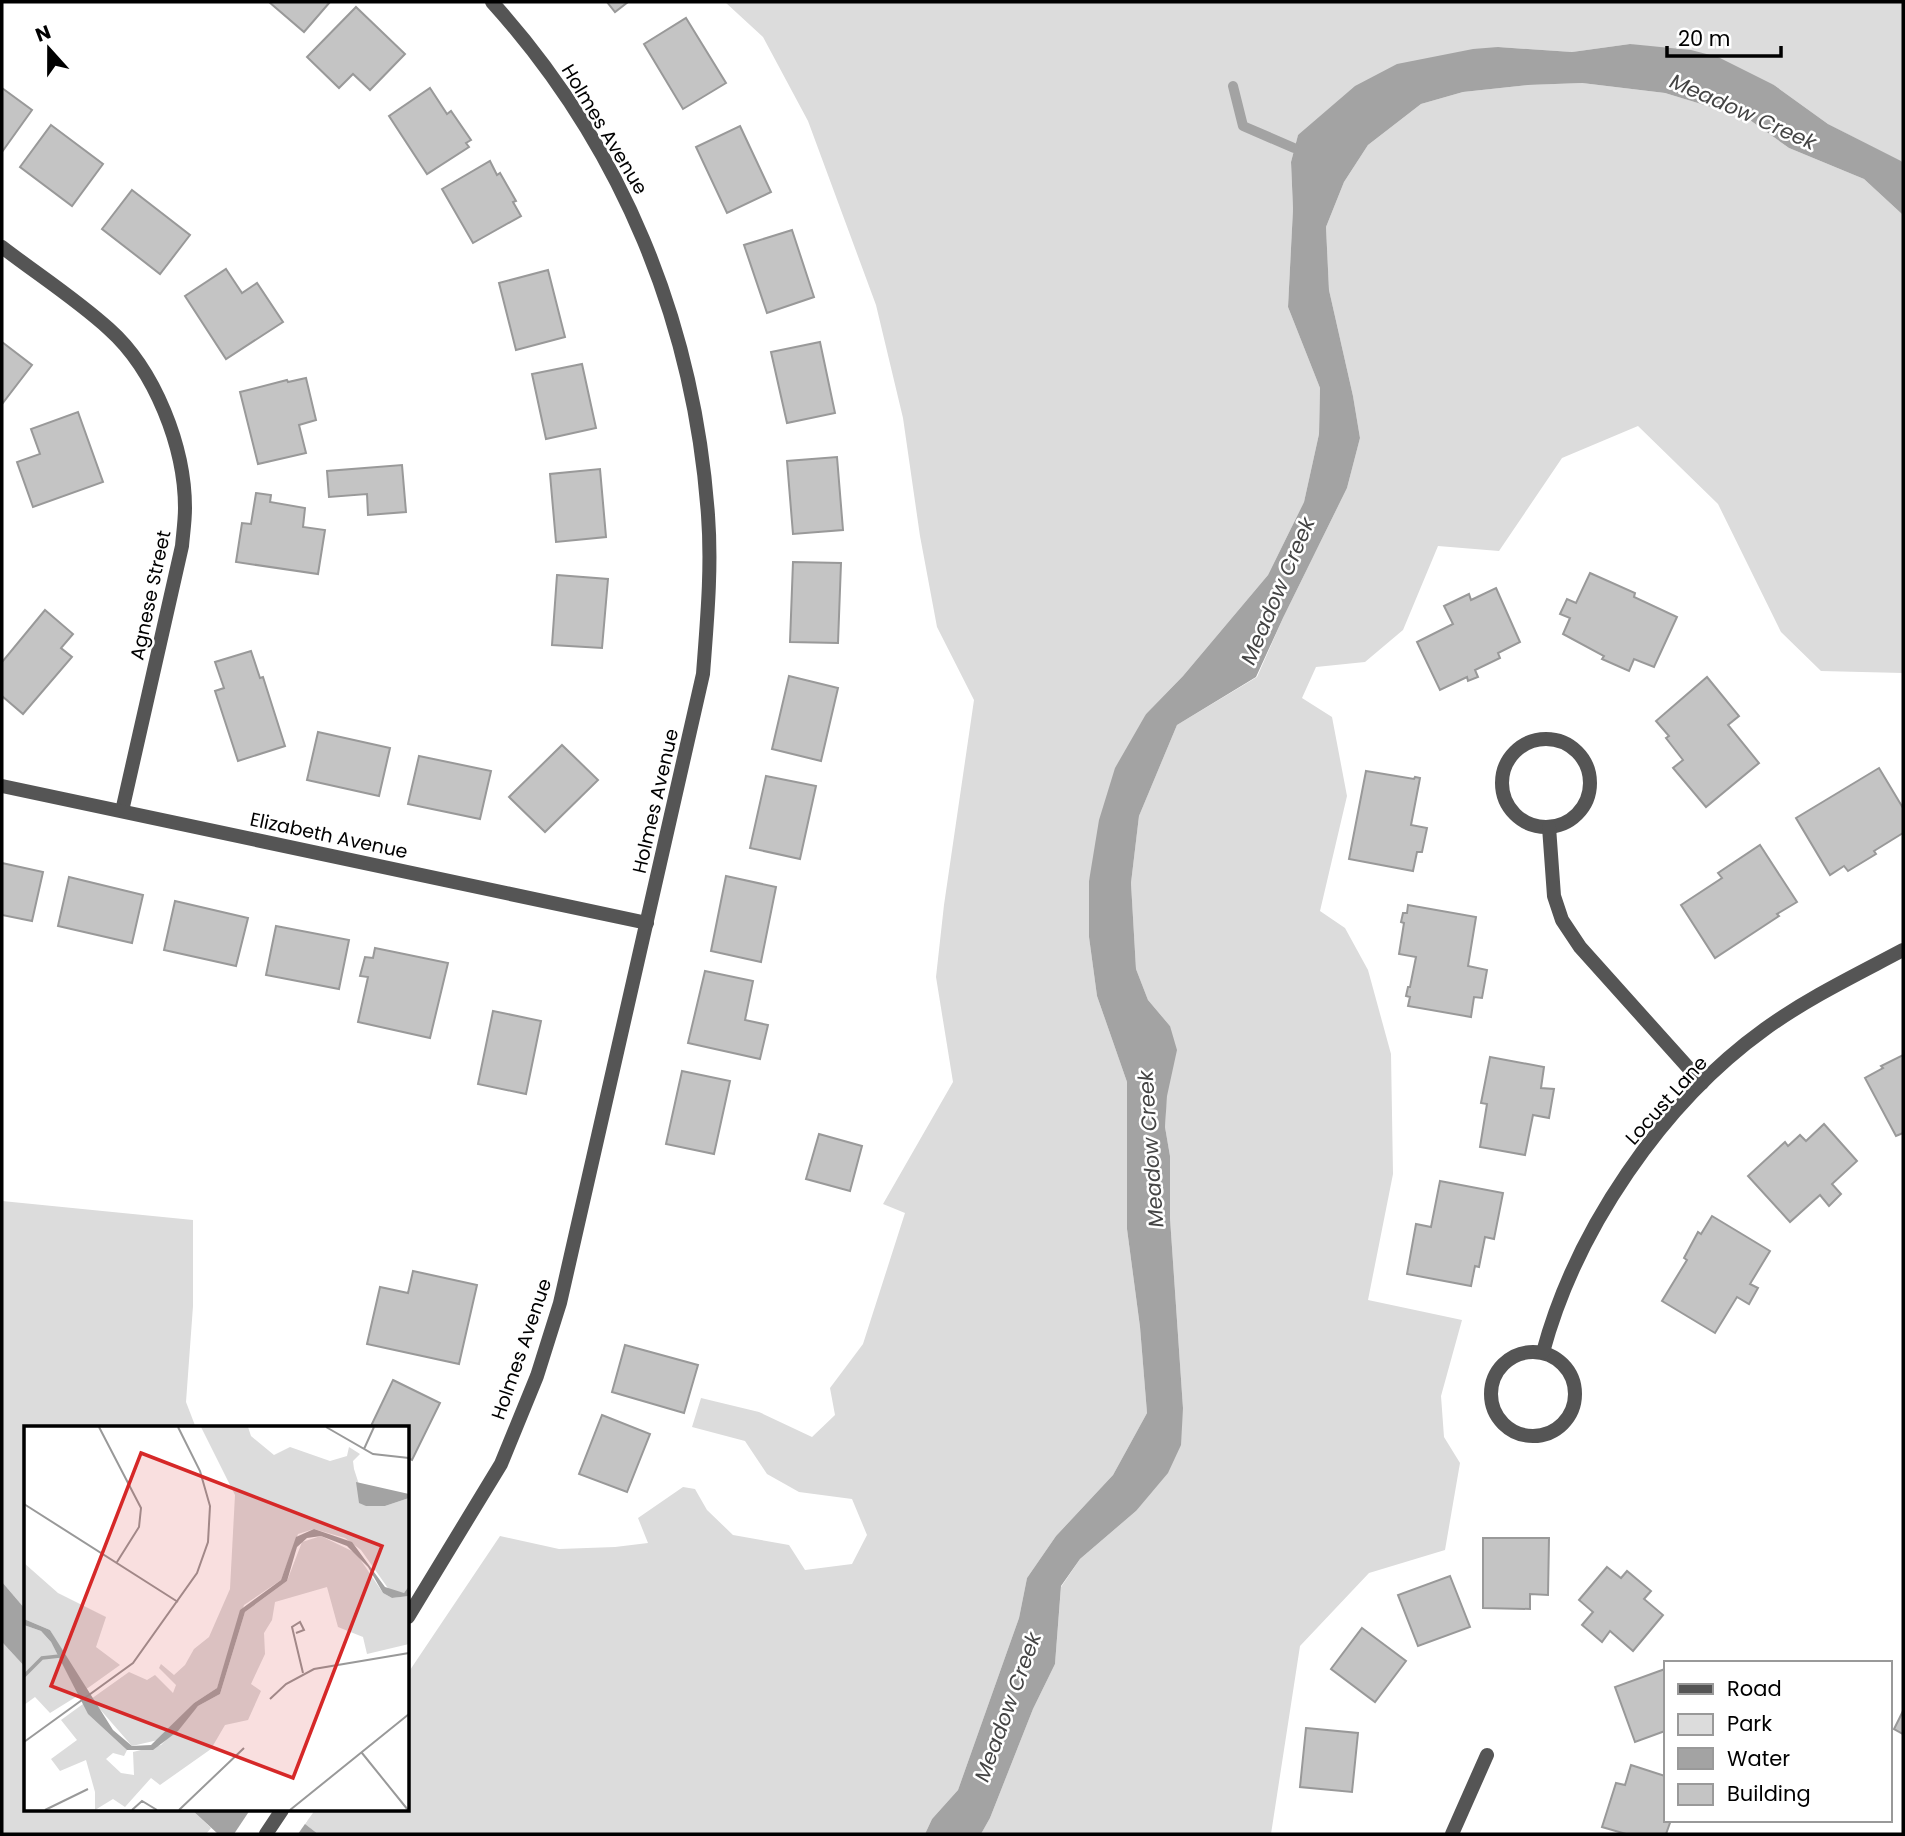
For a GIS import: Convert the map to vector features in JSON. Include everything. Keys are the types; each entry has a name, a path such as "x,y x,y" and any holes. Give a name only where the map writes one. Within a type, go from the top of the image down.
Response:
{"street":[{"name":"Holmes Avenue","path":"410,1614 501,1464 537,1376 560,1303 703,674 710,578 708,516 699,429 681,344 653,261 618,181 568,99 511,22 492,2"},
{"name":"Agnese Street","path":"2,247 111,330 145,374 165,411 180,458 185,507 182,546 122,811"},
{"path":"1543,738 1559,740 1573,746 1584,758 1591,788 1577,815 1564,823 1549,827 1534,826 1520,819 1509,807 1503,794 1502,778 1506,763 1516,750 1528,742 1543,738"},
{"name":"Elizabeth Avenue","path":"2,786 647,923"},
{"path":"1549,827 1554,896 1562,920 1580,947 1702,1083"},
{"name":"Locust Lane","path":"1544,1352 1574,1266 1608,1203 1658,1132 1702,1083 1762,1031 1798,1006 1903,950"},
{"path":"1544,1352 1557,1358 1568,1368 1575,1382 1573,1411 1558,1428 1538,1436 1522,1435 1509,1429 1499,1419 1492,1406 1492,1384 1503,1364 1515,1355 1544,1352"},
{"path":"1452,1834 1487,1755"},
{"path":"266,1834 281,1812"}],"green space":[{"path":"725,2 1903,2 1903,163 1828,124 1774,85 1630,44 1572,52 1498,47 1298,135 1291,162 1293,209 1288,307 1320,388 1319,434 1304,502 1268,575 1183,676 1146,714 1089,881 1089,937 1097,996 1127,1082 1127,1229 1140,1327 1147,1413 1113,1475 1056,1536 1027,1578 1019,1618 958,1790 932,1819 925,1834 318,1834 305,1824 314,1812 410,1812 410,1670 500,1536 559,1549 648,1543 638,1518 683,1487 695,1489 707,1510 733,1535 789,1545 805,1570 852,1564 867,1535 852,1499 799,1492 767,1474 745,1441 692,1427 701,1398 759,1412 812,1437 835,1415 830,1388 863,1344 905,1213 883,1204 953,1082 936,977 974,700 937,627 920,536 903,418 876,305 808,121 763,37"},
{"path":"1582,83 1665,93 1747,118 1789,148 1864,179 1903,215 1903,673 1821,671 1781,632 1718,504 1638,426 1562,458 1499,551 1438,546 1403,630 1365,662 1316,667 1302,698 1332,717 1347,796 1320,911 1345,928 1368,970 1391,1054 1393,1174 1368,1300 1462,1320 1441,1396 1444,1437 1460,1463 1445,1550 1369,1573 1300,1646 1271,1834 981,1834 990,1818 1033,1709 1055,1664 1061,1587 1080,1559 1136,1511 1183,1408 1170,1218 1170,1156 1165,1127 1170,1026 1148,1000 1136,969 1131,883 1139,816 1177,725 1257,677 1347,488 1360,438 1329,290 1326,227 1344,182 1368,145 1421,104 1463,92"},
{"path":"2,1201 193,1220 193,1306 186,1402 195,1426 24,1426 24,1608 2,1582"},
{"path":"2,1642 24,1666 24,1812 194,1812 211,1828 206,1834 2,1834"}],"water":[{"name":"Meadow Creek","path":"1630,44 1691,50 1718,57 1774,85 1828,124 1901,161 1903,215 1864,179 1789,148 1747,118 1665,93 1582,83 1463,92 1421,104 1368,145 1344,182 1326,227 1329,290 1360,438 1347,488 1256,677 1177,725 1139,816 1131,883 1136,969 1148,1000 1170,1026 1177,1050 1167,1096 1165,1127 1170,1156 1170,1218 1183,1408 1181,1445 1168,1473 1136,1511 1080,1559 1061,1586 1055,1664 1033,1709 990,1818 981,1834 925,1834 932,1819 958,1790 1019,1618 1027,1578 1056,1536 1113,1475 1147,1413 1140,1327 1127,1229 1127,1082 1097,996 1089,937 1089,881 1099,820 1115,768 1146,714 1183,676 1268,575 1304,502 1319,434 1320,388 1288,307 1293,209 1291,162 1298,135 1355,86 1397,64 1473,49 1498,47 1572,52"},
{"path":"2,1582 24,1608 24,1666 2,1642"},
{"path":"194,1812 290,1812 318,1834 218,1834"}],"pier":[{"path":"249,1812 296,1812 307,1821 298,1834 234,1834"}],"building":[{"path":"269,2 330,2 304,32"},
{"path":"607,2 628,2 615,12"},
{"path":"356,7 405,54 370,90 353,74 339,88 307,57"},
{"path":"686,18 726,83 683,109 644,44"},
{"path":"2,88 32,110 2,152"},
{"path":"430,88 447,114 451,111 471,140 466,143 469,147 427,174 389,116"},
{"path":"51,125 103,164 72,206 20,167"},
{"path":"740,126 771,192 727,213 696,147"},
{"path":"490,161 516,201 513,202 521,216 473,243 442,189"},
{"path":"132,190 190,235 160,274 102,229"},
{"path":"792,230 814,297 767,313 744,245"},
{"path":"226,269 242,293 257,283 283,322 226,359 185,296"},
{"path":"548,270 565,337 516,350 499,283"},
{"path":"2,342 32,365 2,404"},
{"path":"820,342 835,413 787,423 771,352"},
{"path":"582,364 596,428 546,439 532,374"},
{"path":"306,378 316,420 299,425 306,453 258,464 240,392"},
{"path":"78,412 103,482 33,507 17,462 40,454 31,429"},
{"path":"837,457 843,530 793,534 787,461"},
{"path":"402,465 406,512 368,515 367,494 329,497 327,471"},
{"path":"600,469 606,537 556,542 550,474"},
{"path":"256,493 271,495 270,502 305,508 303,527 325,530 318,574 236,562 242,523 251,524"},
{"path":"793,562 841,563 838,643 790,642"},
{"path":"1590,573 1635,593 1634,597 1677,617 1654,667 1634,659 1629,671 1602,659 1604,656 1563,634 1570,618 1560,614 1567,599 1576,603"},
{"path":"557,575 608,579 602,648 552,645"},
{"path":"1496,588 1520,642 1498,653 1500,658 1475,670 1478,677 1468,681 1467,677 1440,690 1417,642 1453,624 1444,606 1469,594 1471,600"},
{"path":"45,610 73,634 61,648 72,657 23,714 2,696 2,662"},
{"path":"251,651 260,678 263,677 285,746 238,761 215,691 224,688 215,662"},
{"path":"789,676 838,688 821,761 772,749"},
{"path":"1707,677 1739,716 1728,725 1759,763 1706,807 1673,768 1683,760 1666,738 1669,736 1656,721"},
{"path":"318,732 390,748 379,796 307,780"},
{"path":"562,745 598,780 545,832 509,797"},
{"path":"419,756 491,771 480,819 408,804"},
{"path":"1879,768 1903,808 1903,833 1848,871 1844,866 1830,875 1796,818"},
{"path":"1366,771 1420,778 1411,825 1427,828 1422,852 1417,852 1413,871 1349,859"},
{"path":"766,776 816,786 800,859 750,848"},
{"path":"1760,845 1797,902 1715,958 1681,905 1722,878 1718,873"},
{"path":"2,863 43,872 32,921 2,915"},
{"path":"726,876 776,887 761,962 711,951"},
{"path":"69,877 143,895 132,943 58,926"},
{"path":"175,901 248,918 236,966 164,950"},
{"path":"1408,905 1476,917 1468,966 1487,970 1482,998 1474,997 1471,1017 1408,1006 1410,997 1406,996 1416,957 1399,954 1404,923 1401,922 1403,913 1407,913"},
{"path":"276,926 349,940 339,989 266,975"},
{"path":"375,948 448,963 430,1038 358,1022 368,977 360,976 365,957 373,958"},
{"path":"705,971 753,981 745,1020 768,1025 760,1059 688,1043"},
{"path":"493,1011 541,1021 526,1094 478,1084"},
{"path":"1903,1055 1903,1133 1896,1136 1865,1078"},
{"path":"1490,1057 1544,1067 1541,1088 1554,1089 1549,1118 1533,1115 1525,1155 1480,1147 1487,1104 1481,1103"},
{"path":"682,1071 730,1081 714,1154 666,1144"},
{"path":"1824,1124 1857,1161 1832,1184 1841,1194 1829,1206 1820,1195 1790,1222 1748,1176 1785,1142 1788,1146 1800,1135 1806,1141"},
{"path":"819,1134 862,1146 850,1191 806,1179"},
{"path":"1440,1181 1503,1193 1494,1239 1485,1237 1479,1267 1475,1266 1471,1286 1407,1274 1416,1224 1431,1227"},
{"path":"1712,1216 1770,1251 1750,1284 1758,1288 1749,1304 1737,1297 1715,1333 1662,1301 1687,1260 1684,1258 1698,1232 1701,1234"},
{"path":"413,1271 477,1285 459,1364 367,1344 380,1287 408,1293"},
{"path":"625,1345 698,1365 684,1413 612,1392"},
{"path":"393,1380 440,1403 412,1460 410,1426 371,1426"},
{"path":"602,1415 650,1434 627,1492 579,1474"},
{"path":"1483,1538 1549,1538 1548,1595 1530,1594 1530,1609 1483,1608"},
{"path":"1607,1567 1621,1578 1627,1571 1651,1591 1644,1599 1663,1615 1633,1651 1610,1631 1602,1642 1582,1625 1593,1612 1579,1600"},
{"path":"1450,1576 1470,1627 1418,1646 1398,1595"},
{"path":"1362,1628 1406,1661 1375,1702 1331,1669"},
{"path":"1664,1669 1664,1731 1635,1742 1615,1687"},
{"path":"1903,1711 1903,1734 1894,1729"},
{"path":"1306,1728 1358,1733 1352,1792 1300,1787"},
{"path":"1631,1765 1664,1776 1664,1822 1670,1822 1666,1834 1626,1834 1602,1827 1616,1783 1625,1785"}],"waterway":[{"path":"1233,86 1243,126 1294,148"}]}
